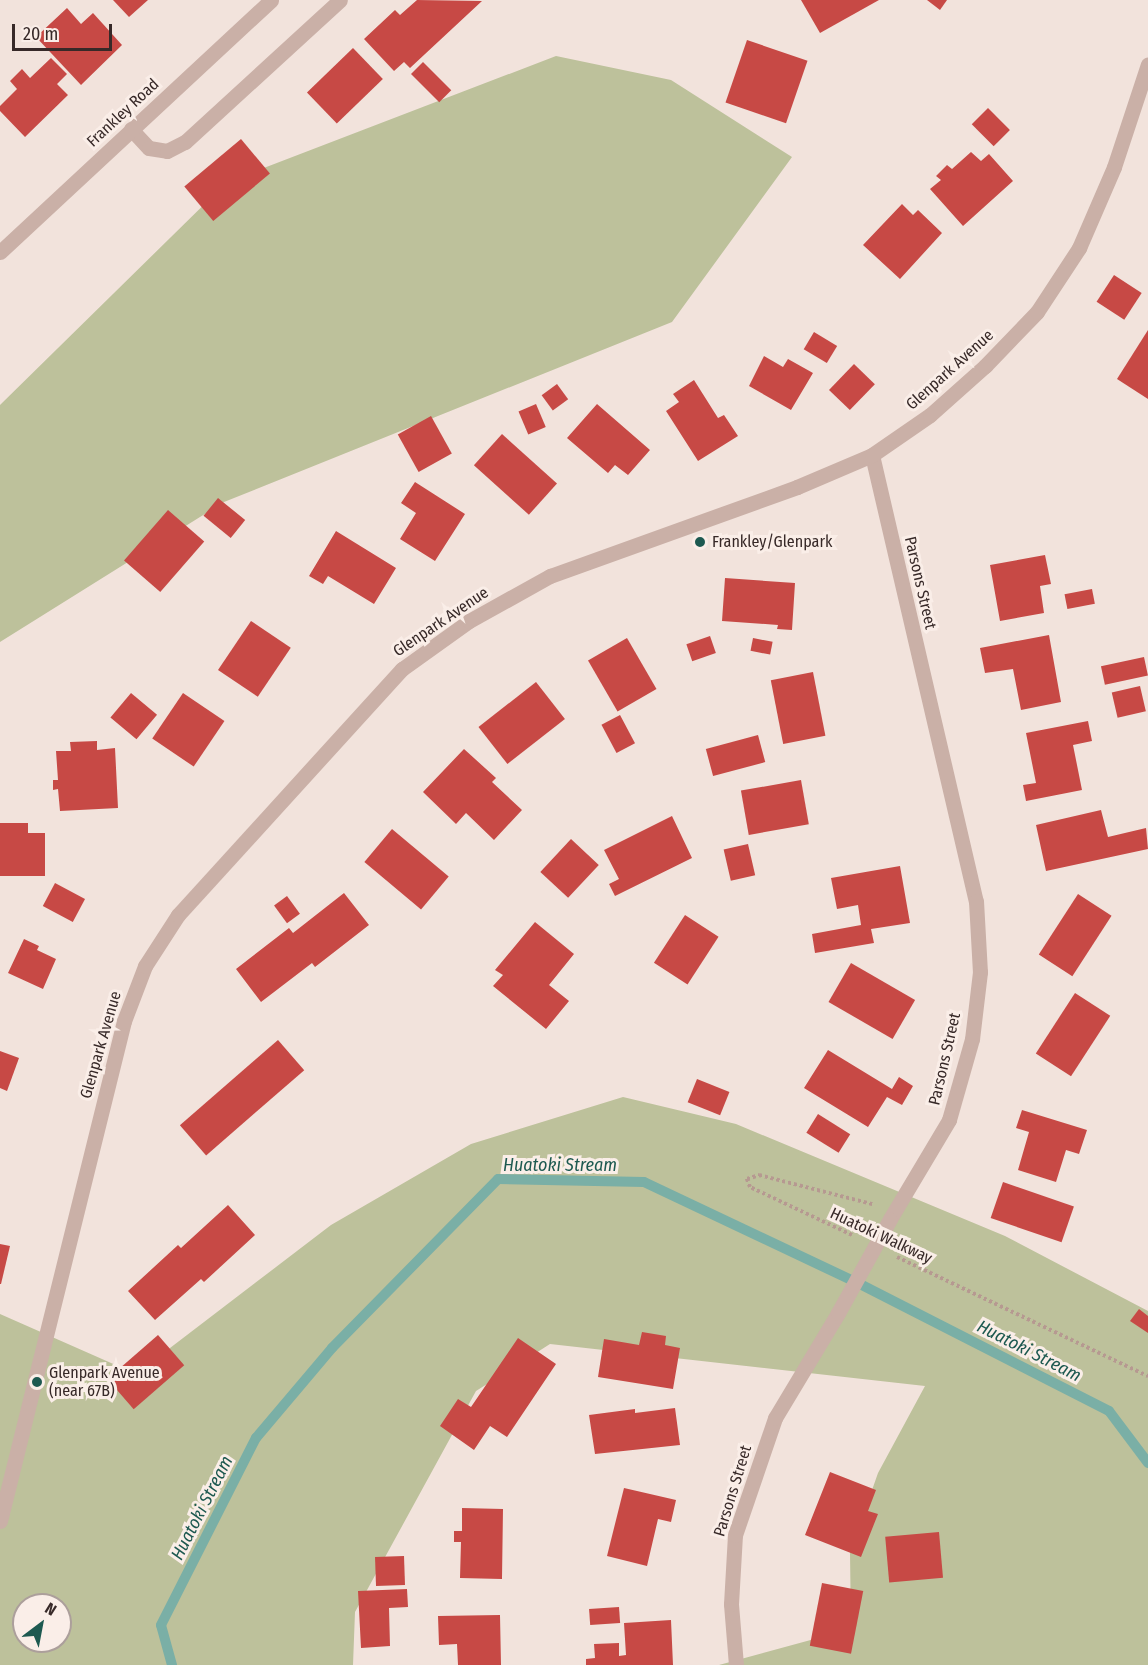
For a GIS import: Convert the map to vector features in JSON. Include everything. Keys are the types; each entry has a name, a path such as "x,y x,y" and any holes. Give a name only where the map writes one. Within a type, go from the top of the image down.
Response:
{"street":[{"name":"Frankley Road","path":"0,252 271,0"},
{"path":"131,129 149,148 167,151 185,142 340,0"},
{"name":"Glenpark Avenue","path":"0,1521 124,1021 145,966 178,915 402,669 469,621 550,576 797,487 872,455 930,415 986,366 1037,312 1078,248 1114,167 1148,64"},
{"name":"Parsons Street","path":"736,1665 730,1604 735,1534 775,1418 949,1120 972,1039 980,972 976,901 872,455"}],"path":[{"name":"Huatoki Walkway","path":"858,1238 750,1187 747,1179 759,1175 892,1215"},
{"name":"Huatoki Walkway","path":"890,1254 1148,1376"}],"green space":[{"path":"556,56 671,80 792,157 672,322 224,502 0,642 0,405 227,182"},
{"path":"623,1097 736,1124 1005,1236 1148,1311 1148,1665 719,1665 851,1629 850,1553 878,1473 925,1386 550,1344 476,1391 355,1612 353,1665 0,1665 0,1314 136,1374 331,1225 471,1144"}],"building":[{"path":"113,0 148,0 129,17"},
{"path":"417,0 482,1 410,68 404,62 394,71 364,39 395,10 400,15"},
{"path":"801,0 879,0 820,33"},
{"path":"927,0 947,0 940,10"},
{"path":"67,8 81,24 93,13 122,45 81,85 36,37"},
{"path":"747,40 808,61 786,123 726,102"},
{"path":"353,48 383,79 337,123 307,92"},
{"path":"51,58 67,74 57,84 68,95 25,137 0,111 0,106 17,89 10,81 22,69 30,78"},
{"path":"423,62 451,90 439,102 411,74"},
{"path":"988,108 1010,130 994,146 972,124"},
{"path":"241,139 270,173 213,221 184,187"},
{"path":"971,152 981,161 989,154 1013,181 963,226 930,189 941,180 936,176 947,165 952,169"},
{"path":"902,204 913,215 918,210 942,233 900,279 863,245"},
{"path":"1114,275 1142,293 1124,320 1097,302"},
{"path":"1148,330 1148,399 1117,379"},
{"path":"814,332 837,346 827,363 804,349"},
{"path":"764,356 783,367 788,359 813,373 791,410 749,386"},
{"path":"854,364 875,384 850,410 829,390"},
{"path":"694,380 718,418 724,415 738,436 698,461 666,411 679,402 673,394"},
{"path":"557,384 568,399 553,411 542,395"},
{"path":"536,404 546,427 528,434 519,411"},
{"path":"597,404 650,450 628,475 615,465 608,473 567,438"},
{"path":"431,416 452,454 419,472 398,434"},
{"path":"502,434 557,484 529,515 474,465"},
{"path":"415,482 465,514 435,561 400,539 416,513 401,503"},
{"path":"218,498 245,520 231,538 204,516"},
{"path":"168,510 204,541 160,592 124,561"},
{"path":"336,531 396,568 374,604 328,576 323,584 309,576"},
{"path":"1045,555 1051,584 1040,586 1044,613 1000,621 990,565"},
{"path":"725,578 795,583 792,630 777,629 778,625 722,621"},
{"path":"1092,589 1095,604 1067,609 1065,594"},
{"path":"251,621 291,648 258,697 218,670"},
{"path":"1049,635 1061,702 1021,710 1013,669 985,673 980,648"},
{"path":"710,636 716,653 692,661 686,644"},
{"path":"627,638 656,689 618,712 588,660"},
{"path":"753,638 773,642 770,655 751,651"},
{"path":"1144,657 1148,676 1105,685 1101,666"},
{"path":"813,672 825,736 783,744 771,680"},
{"path":"536,682 565,719 507,764 478,727"},
{"path":"1140,686 1146,711 1118,718 1112,693"},
{"path":"131,693 157,715 136,739 110,718"},
{"path":"183,693 224,721 194,767 152,739"},
{"path":"620,715 635,743 616,753 601,725"},
{"path":"1088,721 1092,741 1073,745 1082,790 1026,801 1023,785 1036,783 1026,733"},
{"path":"758,735 765,762 713,776 706,749"},
{"path":"97,741 97,750 115,748 118,808 60,811 58,789 53,790 53,780 58,780 56,751 71,751 70,742"},
{"path":"464,749 496,778 492,782 522,810 494,840 466,813 456,824 423,792"},
{"path":"801,780 809,824 749,835 741,791"},
{"path":"1101,810 1108,837 1146,828 1148,849 1046,871 1036,825"},
{"path":"672,816 692,858 615,896 609,884 619,879 604,850"},
{"path":"0,823 28,823 28,833 45,833 45,876 0,876"},
{"path":"392,829 449,877 421,910 364,862"},
{"path":"571,839 599,865 568,898 540,872"},
{"path":"748,844 755,875 731,881 724,850"},
{"path":"900,866 910,923 871,929 874,943 815,953 812,934 861,925 858,905 837,909 831,878"},
{"path":"55,883 85,899 73,922 43,906"},
{"path":"344,893 369,925 315,967 312,963 261,1002 236,969 289,928 293,933"},
{"path":"1078,894 1112,916 1072,976 1039,954"},
{"path":"287,896 300,914 287,923 274,905"},
{"path":"685,915 719,937 688,985 654,963"},
{"path":"535,922 574,954 549,985 569,1001 546,1029 493,986 503,975 495,970"},
{"path":"24,939 39,946 37,950 56,959 43,989 8,973"},
{"path":"851,963 915,1000 893,1039 828,1002"},
{"path":"1075,993 1110,1016 1071,1076 1036,1053"},
{"path":"278,1040 304,1070 206,1155 180,1125"},
{"path":"828,1050 892,1089 899,1077 913,1086 902,1105 887,1097 868,1127 804,1088"},
{"path":"0,1051 19,1058 7,1091 0,1088"},
{"path":"697,1079 729,1092 720,1115 688,1102"},
{"path":"1022,1110 1087,1130 1079,1154 1066,1150 1056,1182 1018,1170 1029,1132 1016,1128"},
{"path":"818,1114 850,1134 839,1153 806,1133"},
{"path":"1003,1182 1074,1206 1062,1242 991,1218"},
{"path":"228,1205 255,1235 204,1282 201,1279 155,1320 128,1291 178,1245 181,1248"},
{"path":"0,1244 10,1246 1,1284 0,1284"},
{"path":"1139,1309 1148,1316 1148,1333 1130,1321"},
{"path":"642,1332 666,1336 665,1345 680,1348 673,1389 598,1377 604,1339 639,1345"},
{"path":"158,1335 184,1365 134,1409 107,1379"},
{"path":"518,1338 556,1364 507,1437 490,1426 474,1450 440,1426 458,1399 471,1407"},
{"path":"675,1408 680,1445 595,1454 589,1415 635,1409 635,1413"},
{"path":"830,1472 876,1490 868,1511 878,1514 861,1557 805,1535"},
{"path":"624,1488 676,1500 671,1522 658,1519 647,1566 607,1556"},
{"path":"462,1508 503,1509 502,1579 460,1578 461,1542 454,1542 454,1531 462,1531"},
{"path":"939,1532 943,1578 889,1583 885,1537"},
{"path":"404,1556 405,1585 376,1586 375,1557"},
{"path":"822,1583 863,1591 851,1654 810,1646"},
{"path":"407,1589 408,1607 389,1608 390,1646 361,1648 358,1591"},
{"path":"619,1607 620,1623 590,1625 589,1609"},
{"path":"500,1615 501,1665 458,1665 457,1644 439,1645 438,1616"},
{"path":"671,1620 673,1665 586,1665 586,1659 595,1658 594,1644 619,1643 619,1656 626,1655 624,1623"}],"waterway":[{"name":"Huatoki Stream","path":"172,1665 161,1625 256,1438 332,1348 498,1179 644,1182 856,1282 1109,1411 1148,1463"}],"place":[{"name":"Frankley/Glenpark","path":"700,542"},
{"name":"Glenpark Avenue (near 67B)","path":"37,1382"}]}
